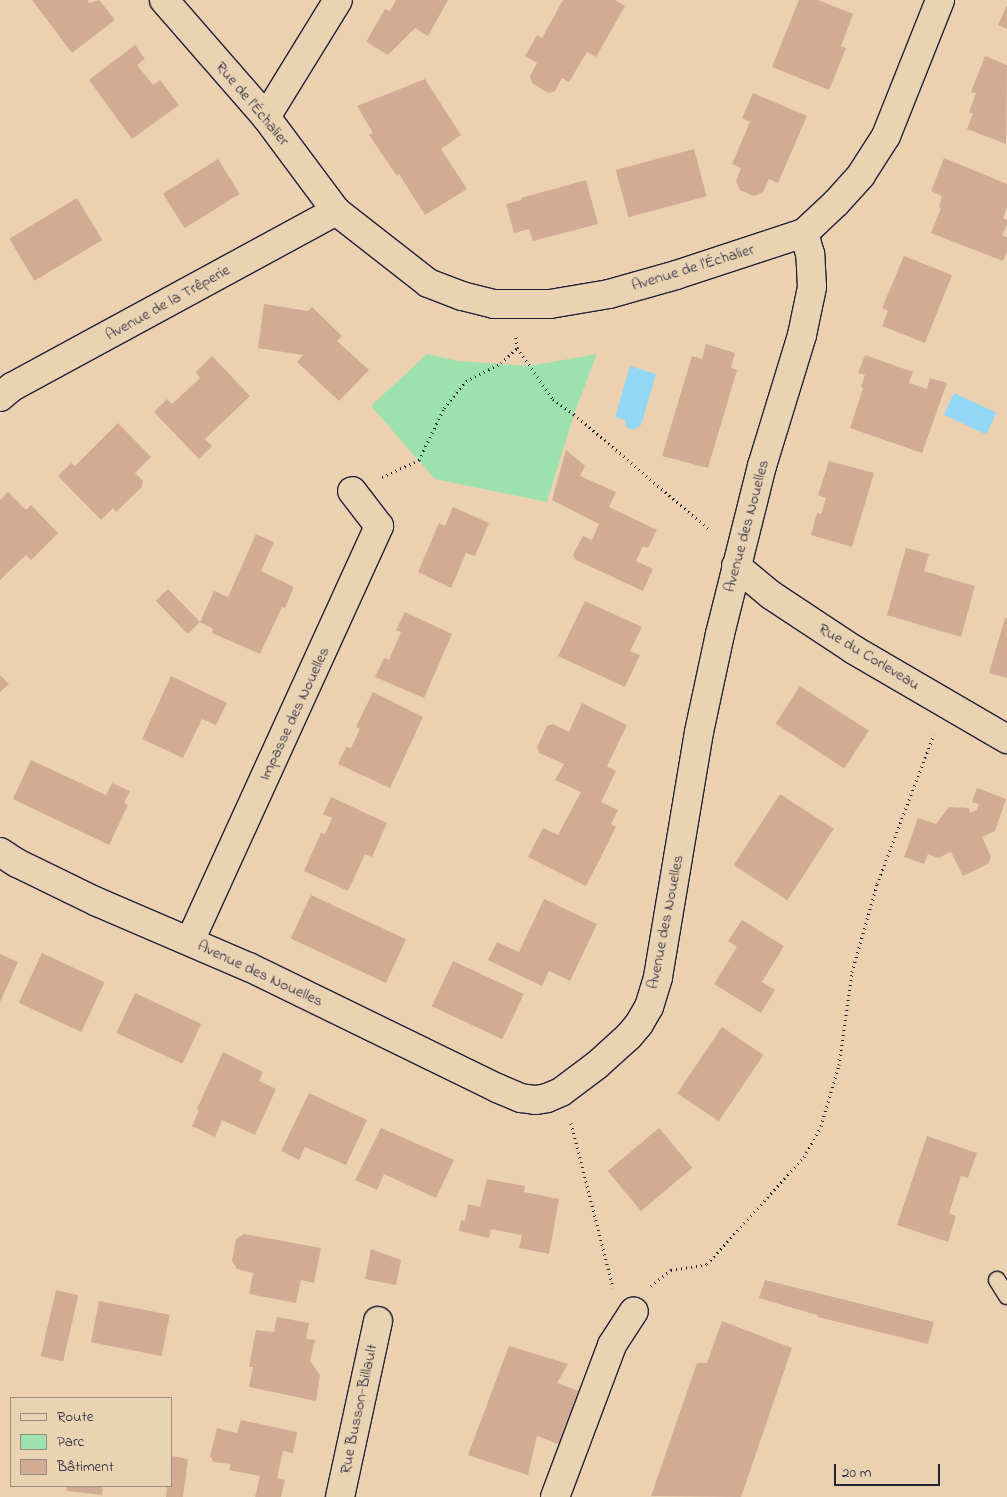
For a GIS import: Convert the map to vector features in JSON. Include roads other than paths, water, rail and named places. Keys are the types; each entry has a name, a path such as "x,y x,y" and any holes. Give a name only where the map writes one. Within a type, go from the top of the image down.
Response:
{"street":[{"name":"Rue de l'Échalier","path":"164,0 266,117 336,211"},
{"path":"266,117 338,0"},
{"name":"Avenue de l'Échalier","path":"336,211 428,283 462,296 494,304 550,304 609,294 676,275 804,233 836,203 861,175 886,136 940,0"},
{"name":"Avenue de la Trêperie","path":"0,396 12,387 336,211"},
{"name":"Avenue des Nouelles","path":"0,852 17,863 97,902 249,967 496,1088 521,1098 536,1100 561,1092 629,1036 649,1007 658,977 700,732 736,566 762,466 802,335 812,287 810,254 804,233"},
{"name":"Impasse des Nouelles","path":"190,941 379,526 352,491"},
{"name":"Rue du Corleveau","path":"736,566 771,595 854,650 1007,739"},
{"path":"554,1497 612,1344 634,1311"},
{"name":"Rue Busson-Billault","path":"340,1497 378,1321"}],"lane":[{"path":"997,1280 1007,1296"}],"water":[{"path":"630,366 656,374 641,425 634,430 626,427 625,420 615,417"},
{"path":"954,393 997,413 986,435 944,415"}]}
